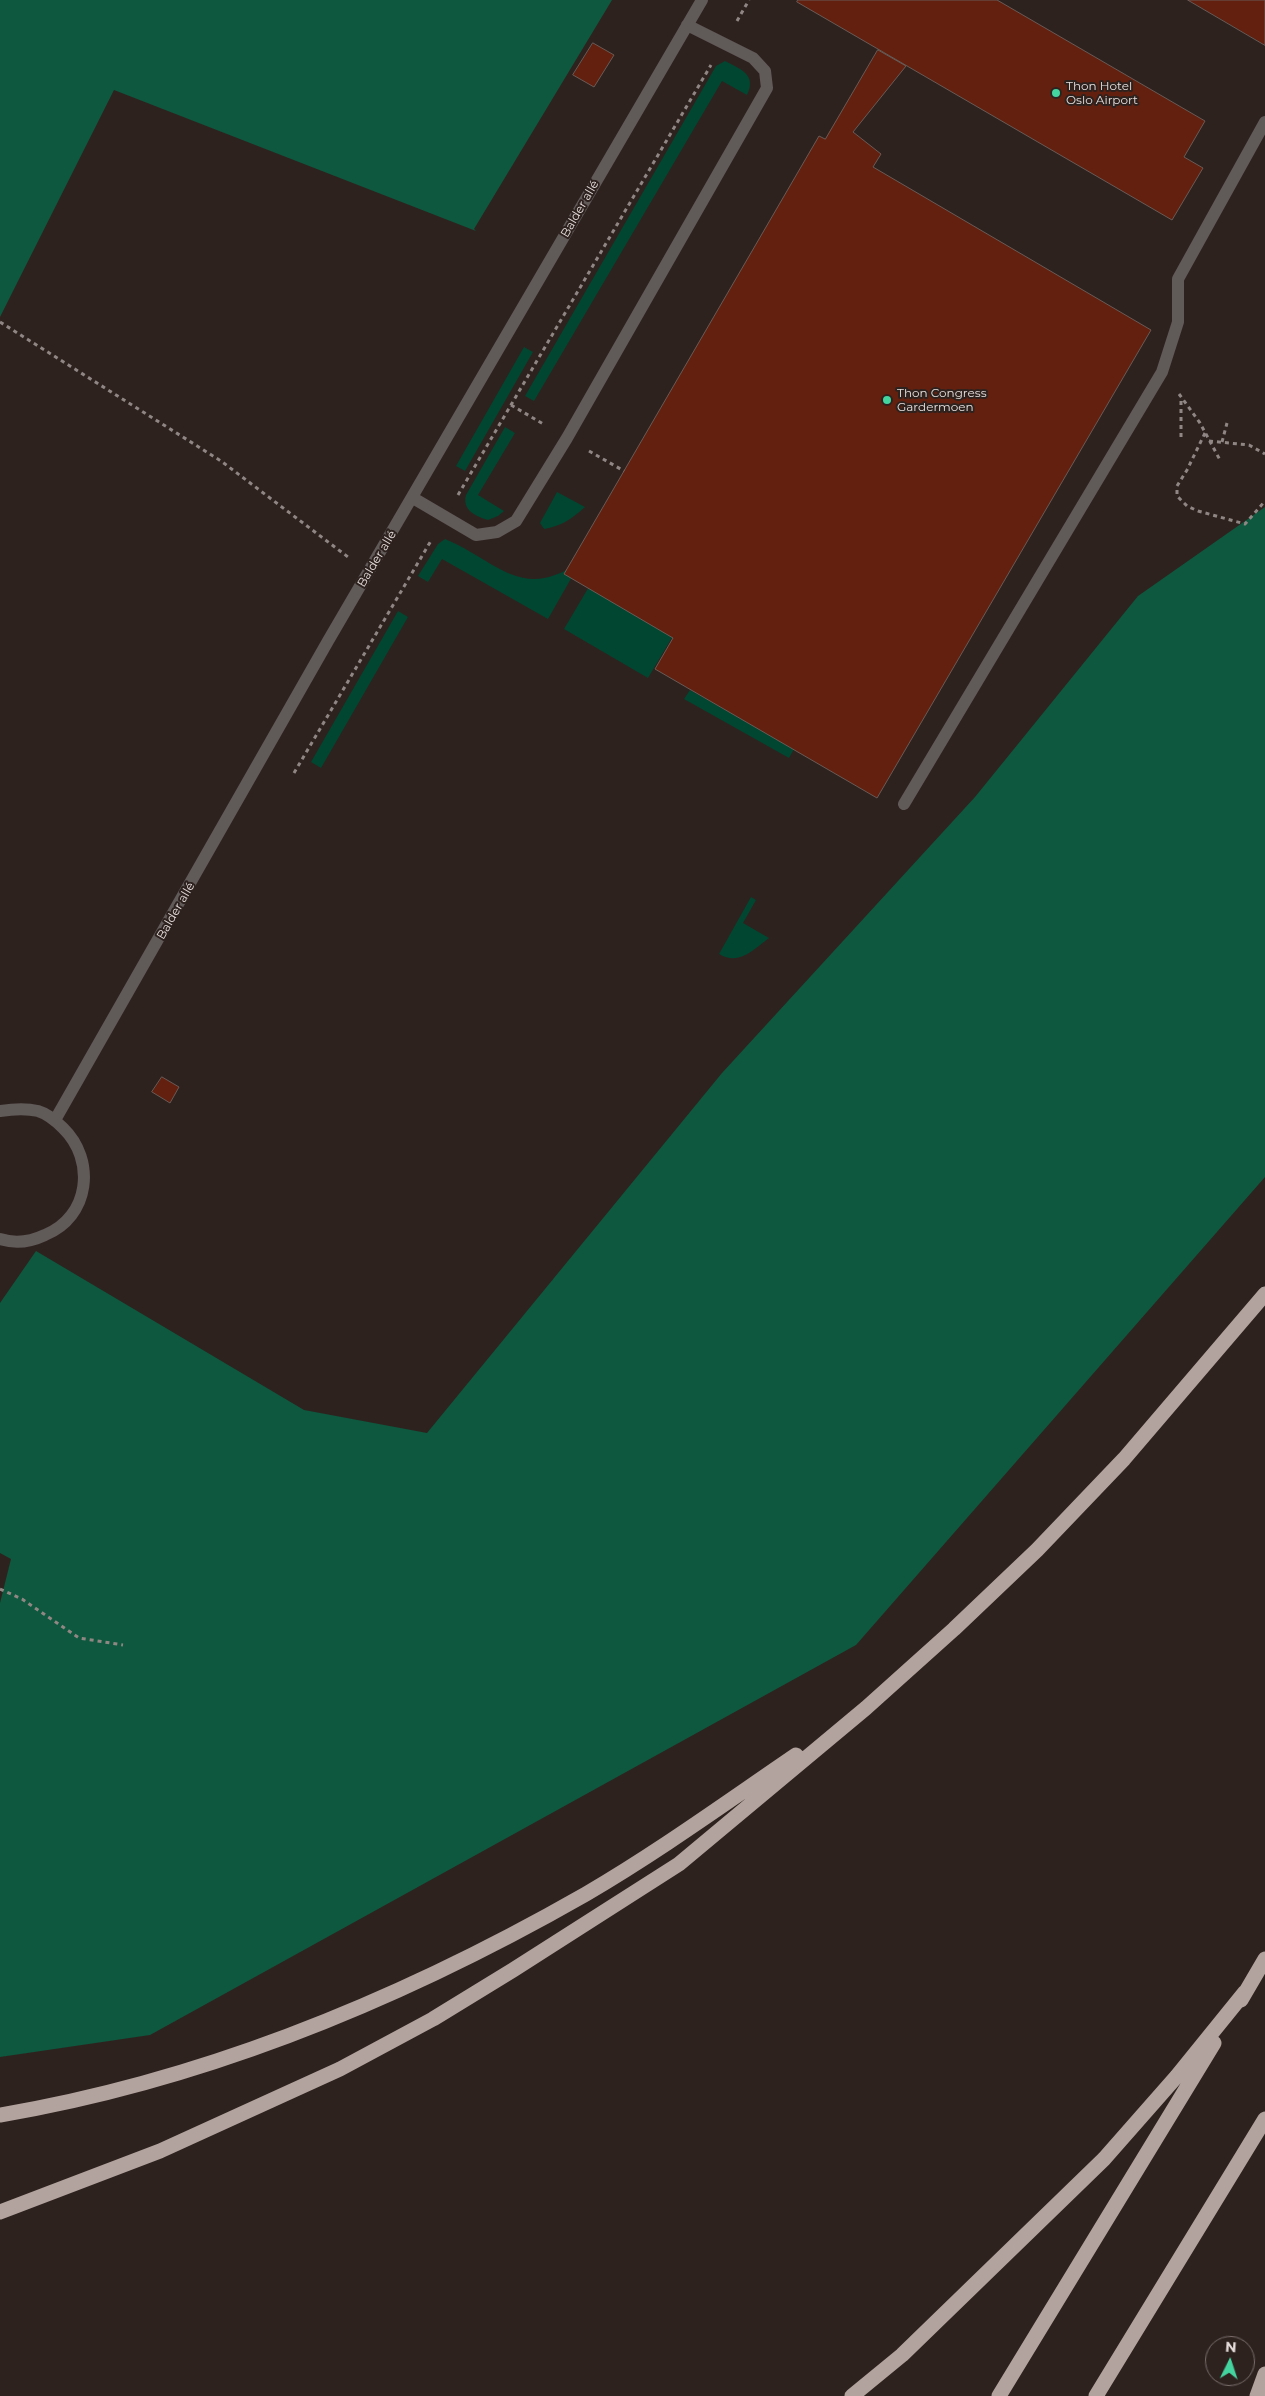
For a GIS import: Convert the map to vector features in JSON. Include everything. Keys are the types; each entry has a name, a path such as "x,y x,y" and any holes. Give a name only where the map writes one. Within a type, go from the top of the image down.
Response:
{"highway":[{"path":"0,2212 160,2151 340,2069 433,2019 679,1864 866,1708 954,1629 1030,1556 1124,1459 1265,1294"},
{"path":"0,2115 100,2093 209,2065 302,2030 420,1980 587,1893 866,1708"},
{"path":"1000,2396 1265,1959"},
{"path":"852,2396 902,2355 1104,2158 1178,2076 1245,1992"},
{"path":"1096,2396 1265,2119"},
{"path":"1257,2396 1265,2374"}],"street":[{"name":"Balder allé","path":"55,1120 369,572 702,0"},
{"path":"413,498 444,518 476,535 497,532 516,521 566,438 767,88 765,71 753,58 687,24"},
{"path":"904,804 1162,372 1178,322 1178,279 1265,122"},
{"path":"0,1111 19,1108 33,1110 55,1120 73,1138 82,1157 85,1178 80,1200 69,1218 53,1232 32,1241 9,1242 0,1239"}],"path":[{"path":"294,773 749,0"},
{"path":"0,322 221,461 369,572"},
{"path":"1162,372 1205,433 1220,460"},
{"path":"1181,398 1181,438"},
{"path":"1222,442 1227,424"},
{"path":"1205,433 1177,486 1176,492 1179,499 1198,511 1245,524 1264,503"},
{"path":"1209,441 1249,445 1265,454"},
{"path":"0,1588 22,1599 79,1638 123,1645"}],"green space":[{"path":"0,0 612,0 474,229 476,231 114,90 0,317"},
{"path":"725,61 742,70 749,78 750,88 747,95 722,81 534,401 525,396 716,66"},
{"path":"524,347 533,352 465,471 456,466"},
{"path":"505,427 515,433 478,495 504,511 488,520 471,512 465,500 466,495"},
{"path":"557,492 585,507 566,521 544,529 540,523"},
{"path":"1265,507 1265,1177 856,1645 150,2035 0,2057 0,1603 11,1559 0,1553 0,1303 36,1251 304,1410 427,1433 722,1073 975,797 1138,596"},
{"path":"445,539 510,574 526,578 542,578 560,573 581,561 548,619 442,559 428,582 418,576 438,544"},
{"path":"590,585 674,634 648,678 564,629"},
{"path":"398,611 408,617 321,768 311,762"},
{"path":"690,690 794,749 789,758 684,699"},
{"path":"751,897 756,900 743,923 769,938 746,955 733,958 719,954"}],"building":[{"name":"Thon Hotel Oslo Airport","path":"798,0 997,0 1205,121 1184,157 1203,168 1172,220 797,2"},
{"path":"1188,0 1265,0 1265,45"},
{"path":"593,43 614,55 594,87 573,75"},
{"name":"Thon Congress Gardermoen","path":"878,50 906,66 853,132 881,154 873,167 1151,330 877,798 655,669 673,638 564,574 819,136 825,139"},
{"path":"162,1077 179,1087 170,1103 152,1092"}],"place":[{"name":"Thon Hotel Oslo Airport","path":"1056,93"},
{"name":"Thon Congress Gardermoen","path":"887,400"}]}
